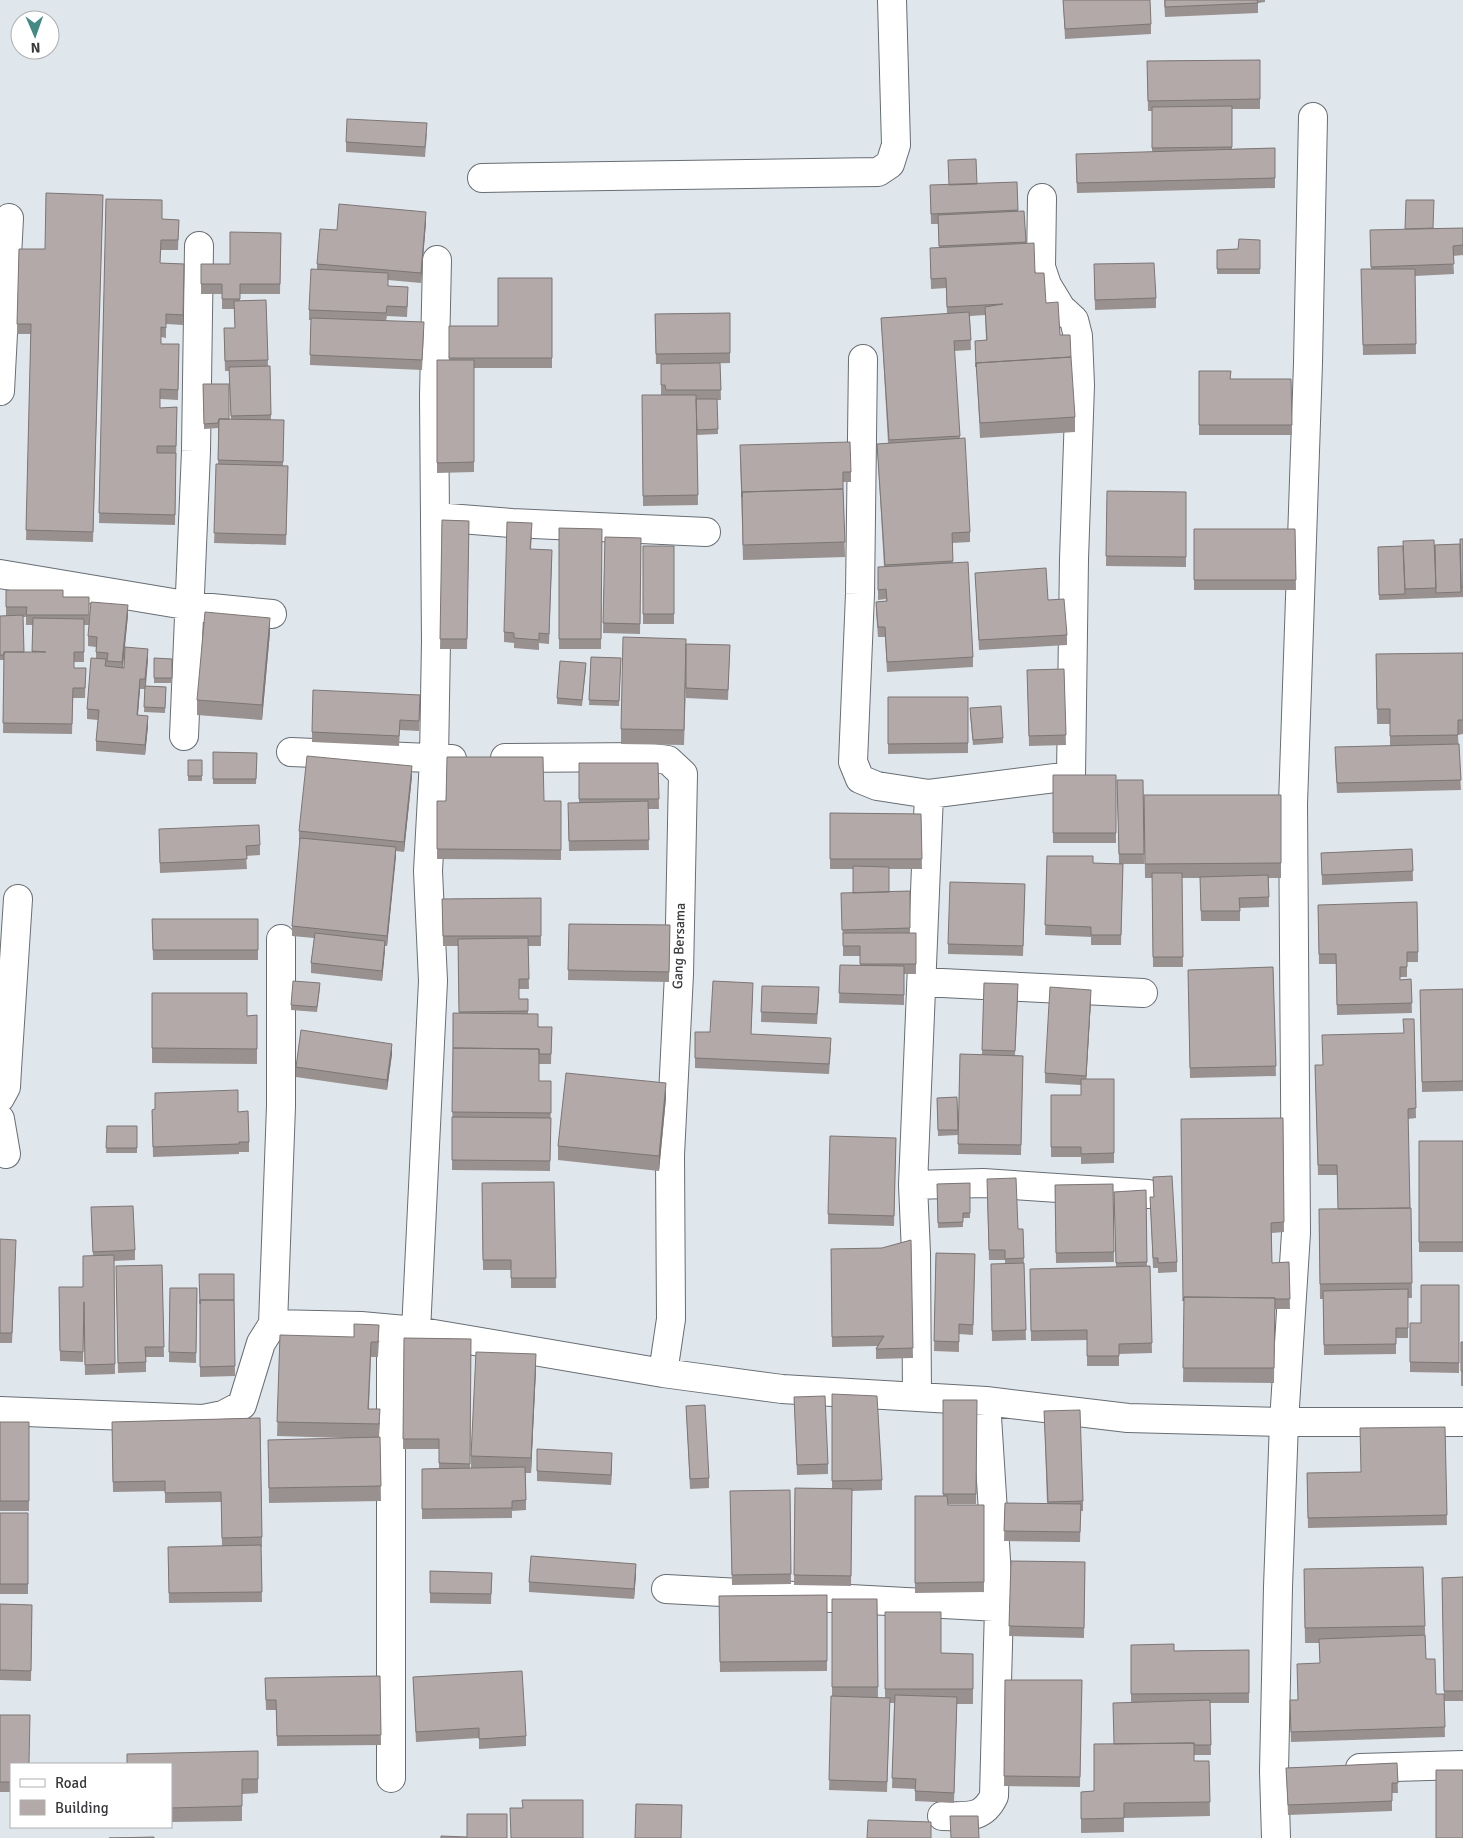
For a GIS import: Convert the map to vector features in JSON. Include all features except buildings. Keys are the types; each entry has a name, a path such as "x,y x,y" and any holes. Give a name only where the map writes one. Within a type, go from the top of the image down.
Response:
{"street":[{"path":"482,178 878,172 890,164 896,145 892,0"},
{"path":"1276,1838 1284,1771 1278,1587 1284,1422 1296,1233 1293,804 1308,363 1313,117"},
{"path":"863,359 860,594 853,762 860,779 877,786 929,794 1071,776 1074,568 1080,385 1078,336 1074,320 1061,308 1047,285 1041,267 1042,198"},
{"path":"0,391 9,218"},
{"path":"184,736 191,606 199,246"},
{"path":"391,1778 404,1330 433,981 428,871 434,759 436,641 434,396 437,260"},
{"path":"435,517 512,523 706,532"},
{"path":"0,574 191,606 272,614"},
{"name":"Gang Bersama","path":"291,752 434,759 645,757 668,760 683,774 679,974 670,1155 671,1319 663,1373"},
{"path":"917,1396 916,1253 913,1185 929,794"},
{"path":"0,1098 6,1087 18,899"},
{"path":"0,1411 203,1419 223,1415 242,1405 261,1343 273,1324 281,1106 281,939"},
{"path":"922,982 1143,993"},
{"path":"0,1119 6,1154"},
{"path":"913,1185 983,1183 1148,1194"},
{"path":"273,1324 362,1326 404,1330 663,1373 782,1389 986,1401 1128,1418 1284,1422 1463,1422"},
{"path":"942,1816 977,1815 990,1805 994,1796 999,1607 986,1401"},
{"path":"666,1589 999,1607"},
{"path":"1334,1769 1463,1764"}]}
